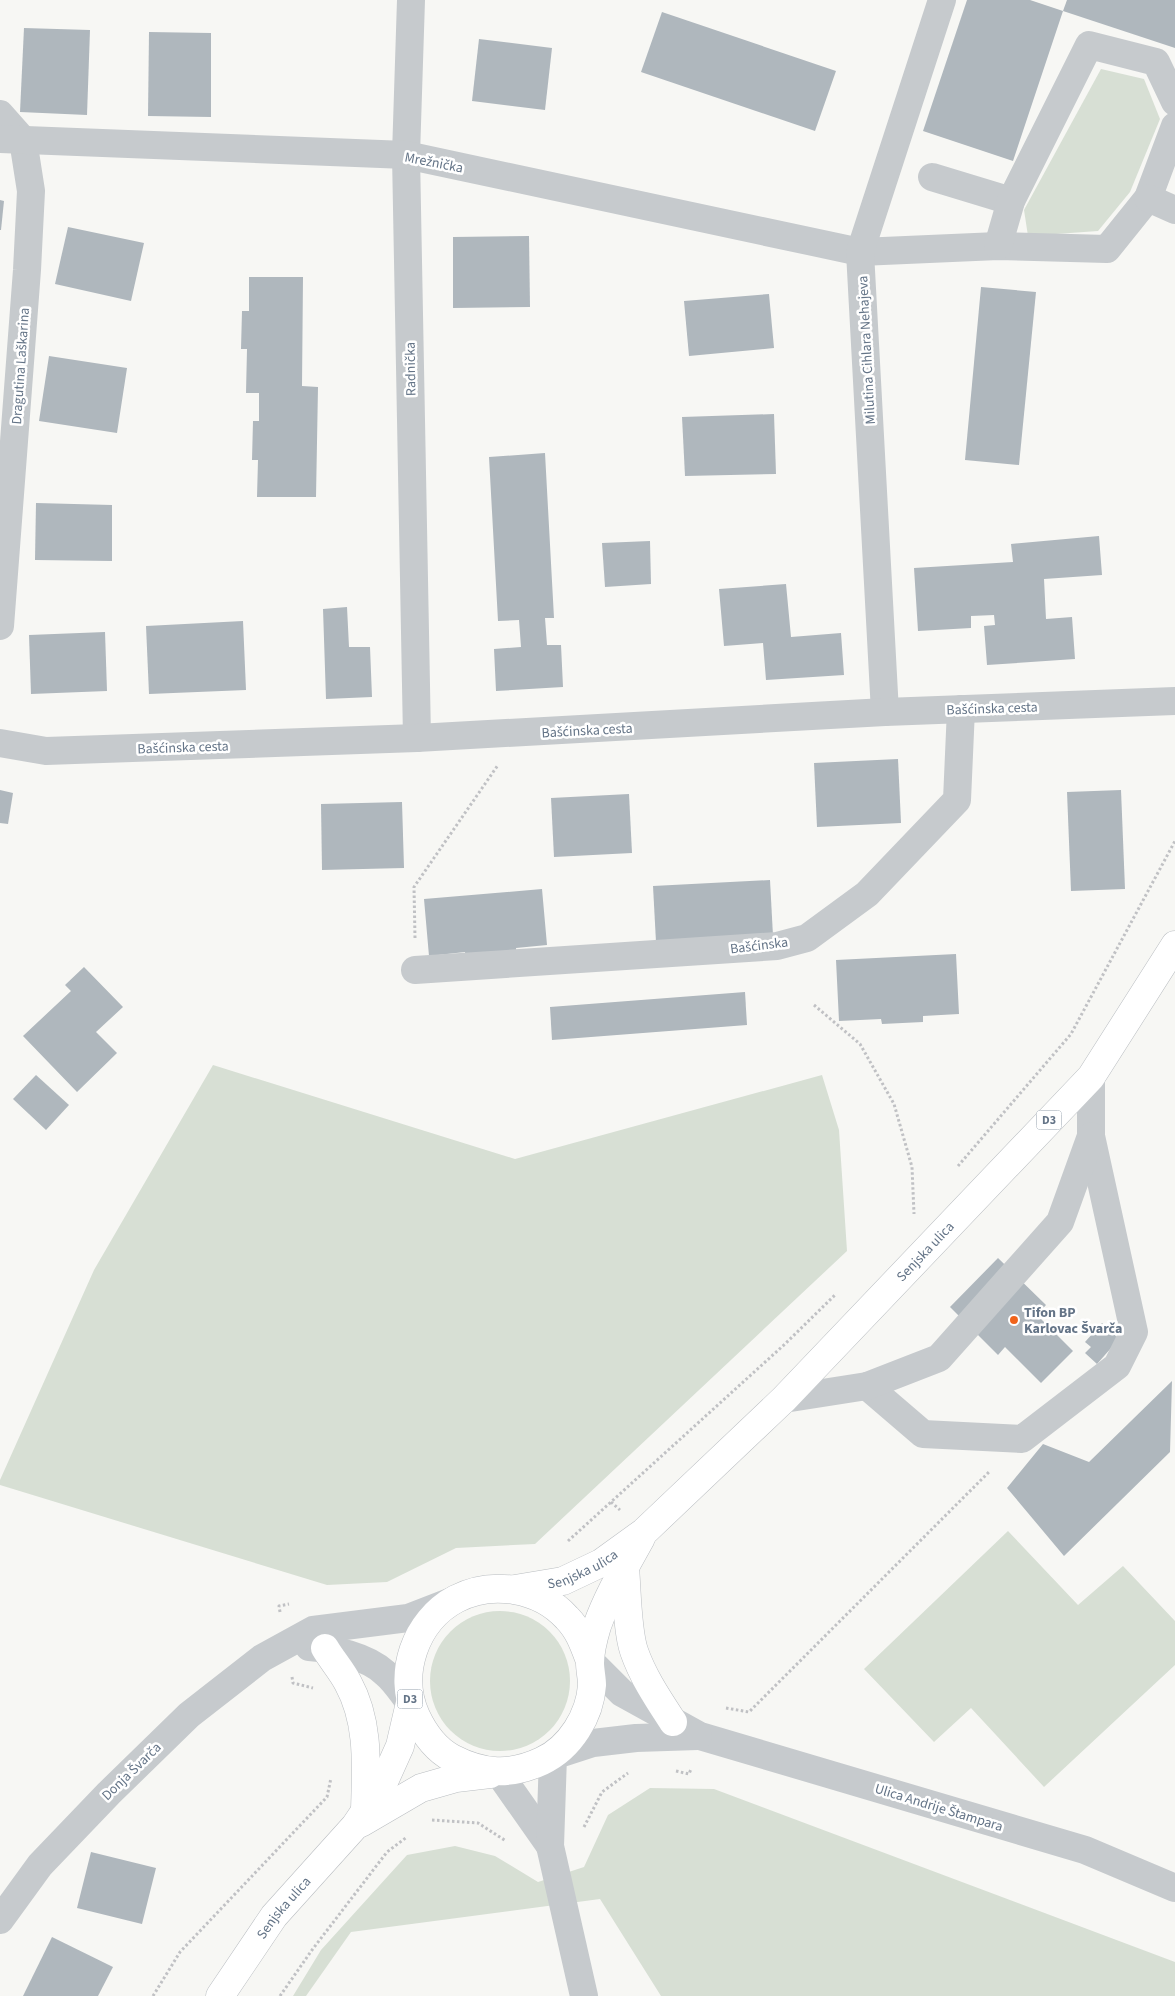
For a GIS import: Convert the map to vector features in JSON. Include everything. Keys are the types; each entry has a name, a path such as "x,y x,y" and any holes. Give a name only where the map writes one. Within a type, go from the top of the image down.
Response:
{"main road":[{"name":"Senjska ulica","path":"515,1589 563,1581 601,1563 644,1532 784,1399 1091,1077 1175,945"},
{"name":"Senjska ulica","path":"590,1661 597,1627 611,1592 644,1532"},
{"path":"625,1567 633,1650 648,1685 673,1722"},
{"name":"D3","path":"515,1589 544,1599 567,1618 582,1638 590,1661 592,1686 587,1710 574,1735 553,1756 527,1768 498,1772 470,1767 444,1754 423,1731 410,1703 408,1672 415,1642 432,1618 456,1599 485,1590 515,1589"},
{"path":"325,1648 349,1684 364,1727 367,1760 360,1819"},
{"name":"Senjska ulica","path":"220,1996 274,1916 360,1819 382,1786 400,1746 410,1703"},
{"name":"Senjska ulica","path":"360,1819 420,1788 456,1778 498,1772"}],"street":[{"name":"Radnička","path":"411,0 406,155 416,738"},
{"name":"Milutina Cihlara Nehajeva","path":"885,712 860,252 942,0"},
{"path":"998,246 1011,201 1089,45 1156,62 1175,102"},
{"path":"0,114 12,140"},
{"path":"1175,126 1148,198 1175,210"},
{"name":"Mrežnička","path":"12,140 406,155 860,252 998,246 1107,249 1148,198"},
{"name":"Dragutina Laškarina","path":"0,626 31,191 12,140"},
{"path":"932,177 1011,201"},
{"name":"Bašćinska cesta","path":"0,743 46,751 416,738 519,734 885,712 1175,701"},
{"name":"Bašćinska","path":"415,970 777,946 807,938 867,894 957,800 961,709"},
{"path":"867,1386 923,1434 1022,1439 1117,1366 1134,1332 1091,1136 1091,1077"},
{"path":"784,1399 867,1386 939,1358 1060,1222 1091,1136"},
{"name":"Donja Švarča","path":"0,1920 40,1865 109,1792 188,1716 262,1658 313,1630 408,1618 456,1599"},
{"path":"285,1646 325,1648 353,1655 385,1672 410,1703"},
{"name":"Ulica Andrije Štampara","path":"590,1661 622,1693 700,1736 1085,1850 1175,1888"},
{"name":"Ulica Andrije Štampara","path":"553,1756 593,1743 636,1738 700,1736"},
{"path":"553,1756 550,1846 584,1996"},
{"path":"498,1772 550,1846"}],"path":[{"path":"415,970 414,887 519,734"},
{"path":"952,1173 1070,1034 1175,841"},
{"path":"814,1005 860,1044 894,1104 912,1167 915,1217 921,1210"},
{"path":"561,1547 786,1344 840,1290"},
{"path":"700,1736 717,1706 749,1712 1022,1439"},
{"path":"299,1602 279,1606 285,1646 293,1683 316,1689"},
{"path":"673,1770 689,1774"},
{"path":"153,1996 180,1952 327,1797 333,1771"},
{"path":"428,1820 478,1823 525,1854 578,1838 602,1792 628,1773"},
{"path":"280,1996 312,1950 387,1852 408,1836"}],"shaded area":[{"path":"1101,69 1144,79 1160,119 1130,192 1098,231 1028,236 1024,210"},
{"path":"213,1065 515,1159 822,1075 839,1130 847,1251 535,1544 456,1548 387,1582 327,1585 0,1485 0,1480 94,1270"},
{"path":"1008,1531 1078,1605 1123,1566 1175,1621 1175,1665 1044,1787 971,1708 934,1742 864,1669"},
{"path":"500,1611 514,1612 527,1616 550,1631 565,1654 569,1667 569,1695 565,1708 550,1731 527,1746 514,1750 500,1751 486,1750 473,1746 450,1731 435,1708 431,1695 430,1681 431,1667 435,1654 450,1631 473,1616 486,1612"},
{"path":"650,1788 714,1789 1175,1962 1175,1996 661,1996 600,1899 351,1932 306,1996 293,1996 321,1950 407,1855 455,1846 495,1856 538,1882 584,1867 608,1815"}],"building":[{"path":"967,0 1030,0 1063,11 1013,161 923,131"},
{"path":"1067,0 1175,0 1175,48 1063,11"},
{"path":"662,12 836,71 815,131 641,72"},
{"path":"24,28 90,30 87,115 20,112"},
{"path":"149,32 211,33 211,117 148,116"},
{"path":"479,39 552,48 545,110 472,101"},
{"path":"0,200 4,201 1,230 0,230"},
{"path":"68,227 144,243 131,301 55,284"},
{"path":"529,236 530,307 453,308 453,237"},
{"path":"249,277 303,277 302,386 318,387 316,497 257,497 258,460 252,460 253,421 259,421 259,393 246,393 247,349 241,349 242,311 249,311"},
{"path":"981,287 1036,292 1019,465 965,460"},
{"path":"769,294 774,348 689,356 684,301"},
{"path":"49,356 127,368 117,433 39,421"},
{"path":"774,414 776,474 685,476 682,417"},
{"path":"545,453 554,618 545,618 547,645 561,645 563,687 496,691 494,649 521,647 519,620 498,621 489,457"},
{"path":"36,503 112,505 112,561 35,560"},
{"path":"1099,536 1102,575 1044,579 1046,619 1072,617 1075,659 987,665 984,626 995,625 994,615 971,616 971,628 918,631 914,568 1013,562 1011,544"},
{"path":"650,541 651,584 605,587 602,543"},
{"path":"786,584 791,637 841,633 844,675 766,680 763,643 724,646 719,589"},
{"path":"347,607 349,647 370,647 372,697 326,699 323,609"},
{"path":"243,621 246,690 149,694 146,626"},
{"path":"105,632 107,691 31,694 29,635"},
{"path":"898,759 901,823 817,827 814,763"},
{"path":"0,790 13,793 8,824 0,823"},
{"path":"1121,790 1125,889 1071,891 1067,792"},
{"path":"629,794 632,853 554,857 551,798"},
{"path":"402,802 404,868 322,870 321,804"},
{"path":"770,880 773,936 656,942 653,886"},
{"path":"542,889 547,945 516,948 517,957 466,961 465,952 429,956 424,899"},
{"path":"956,954 959,1014 923,1016 923,1022 882,1024 881,1019 839,1021 836,960"},
{"path":"84,967 123,1007 96,1032 117,1053 77,1092 23,1036 71,991 65,985"},
{"path":"745,992 747,1025 552,1040 550,1007"},
{"path":"36,1075 69,1105 46,1130 13,1099"},
{"path":"998,1258 1046,1305 1037,1315 1073,1351 1041,1383 1005,1347 998,1355 950,1307"},
{"path":"1102,1323 1119,1339 1097,1364 1085,1353 1091,1347 1085,1342"},
{"path":"1172,1381 1170,1452 1064,1556 1007,1488 1043,1444 1089,1462"},
{"path":"91,1852 156,1868 142,1924 77,1908"},
{"path":"52,1937 113,1967 98,1996 23,1996"}],"place":[{"name":"Tifon BP Karlovac Švarča","path":"1014,1320"}]}
